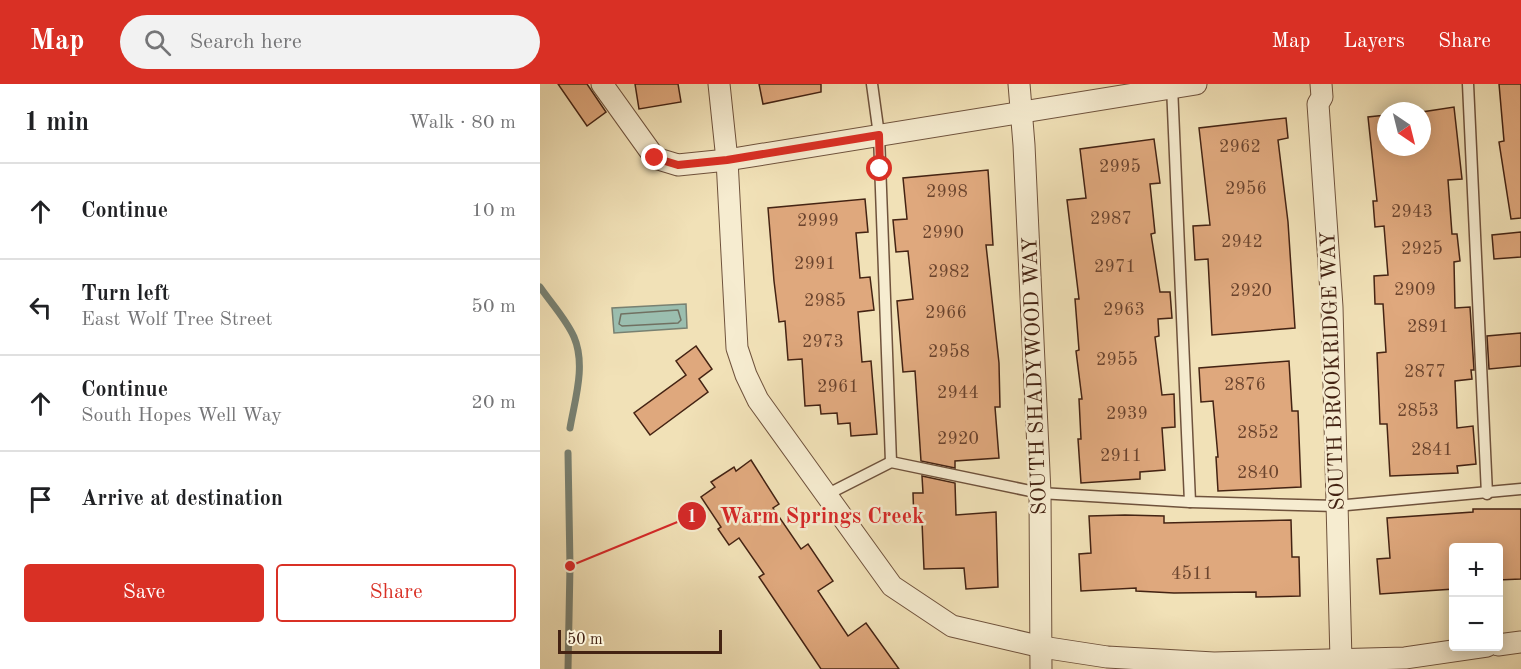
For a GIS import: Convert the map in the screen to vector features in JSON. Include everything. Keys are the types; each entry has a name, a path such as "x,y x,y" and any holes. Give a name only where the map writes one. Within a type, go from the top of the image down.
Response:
{"street":[{"path":"602,84 655,158 678,165 727,160 1172,86 1196,84"},
{"path":"719,84 727,160 736,337 740,357 758,400 892,586 952,626 1042,647 1107,657 1214,663 1405,658 1453,651"},
{"name":"SOUTH SHADYWOOD WAY","path":"1019,84 1040,493 1041,669"},
{"name":"SOUTH BROOKRIDGE WAY","path":"1321,84 1322,97 1318,104 1332,308 1341,660"},
{"path":"1503,644 1521,642"}],"lane":[{"path":"872,84 879,135 891,462"},
{"path":"1468,84 1487,494"},
{"path":"1172,86 1190,502"},
{"path":"826,495 891,462 1040,493 1190,502 1336,506 1487,494 1521,489"}],"water":[{"path":"686,304 687,328 614,333 612,308"}],"building":[{"path":"558,84 587,84 606,112 587,126"},
{"path":"635,84 678,84 681,102 639,109"},
{"path":"759,84 821,84 821,92 763,104"},
{"path":"1499,84 1521,84 1521,218 1511,219 1499,142 1504,141"},
{"path":"1454,107 1462,179 1448,180 1452,234 1457,234 1460,261 1454,262 1455,308 1470,307 1474,370 1471,370 1472,379 1455,381 1457,428 1473,426 1476,464 1457,466 1458,473 1390,476 1387,424 1380,424 1377,353 1386,352 1383,304 1375,304 1374,276 1388,275 1384,226 1375,227 1373,201 1377,201 1368,117 1377,116 1377,156 1431,156 1431,111"},
{"path":"1286,118 1288,138 1278,140 1288,222 1295,328 1212,335 1208,259 1195,260 1193,226 1210,225 1199,128"},
{"path":"1154,139 1160,183 1150,184 1155,233 1151,234 1160,292 1170,292 1172,318 1158,319 1159,336 1155,337 1162,395 1174,394 1175,427 1162,428 1165,470 1140,472 1140,479 1081,483 1078,439 1081,439 1079,399 1082,399 1076,351 1079,350 1075,299 1079,299 1067,200 1086,198 1080,149"},
{"path":"988,170 993,245 986,245 999,363 1000,407 995,407 999,458 955,461 955,468 921,461 915,371 903,372 897,301 913,299 908,251 896,252 893,220 907,219 903,178"},
{"path":"865,199 868,232 856,233 860,278 870,277 874,310 858,312 862,362 871,361 877,434 851,436 850,423 838,424 837,413 821,414 820,405 805,406 802,359 788,360 785,321 779,322 768,208"},
{"path":"1521,232 1521,257 1494,259 1492,235"},
{"path":"1521,333 1521,366 1489,369 1487,336"},
{"path":"696,346 712,369 699,379 708,392 650,435 634,413 686,375 676,361"},
{"path":"1289,361 1292,411 1298,411 1301,487 1218,491 1216,457 1218,457 1213,401 1201,402 1199,368"},
{"path":"751,460 779,504 773,508 801,549 808,544 833,581 818,591 848,636 866,623 899,669 821,669 759,577 764,574 739,538 729,545 718,529 721,527 701,497 715,487 711,482 734,467 736,471"},
{"path":"922,476 955,483 956,515 996,512 998,587 966,589 964,568 924,569 922,522 914,522 913,493 923,493"},
{"path":"1473,509 1521,509 1521,579 1503,580 1503,543 1449,543 1449,589 1380,594 1377,559 1390,558 1387,518 1473,512"},
{"path":"1089,516 1164,516 1164,523 1291,520 1292,557 1299,557 1300,596 1256,597 1256,592 1174,593 1136,591 1136,588 1081,591 1079,554 1091,553"}],"waterway":[{"path":"540,287 567,324 577,348 578,382 570,428"},
{"path":"568,453 570,566 568,669"}],"place":[{"name":"Warm Springs Creek","path":"570,566"}],"route":[{"path":"655,158 665,163 678,165 727,160 879,135 880,169"}]}
